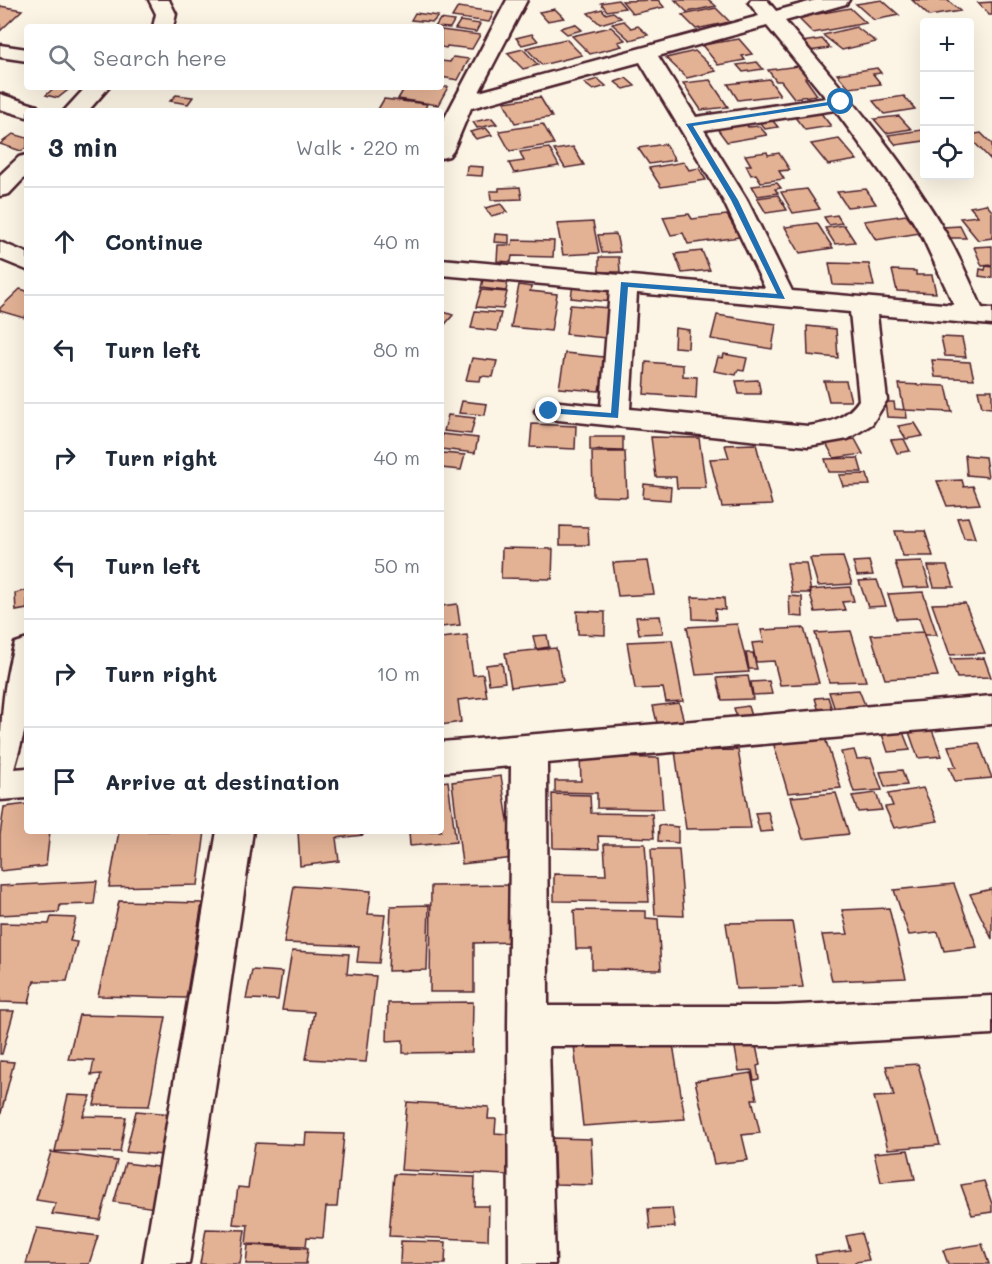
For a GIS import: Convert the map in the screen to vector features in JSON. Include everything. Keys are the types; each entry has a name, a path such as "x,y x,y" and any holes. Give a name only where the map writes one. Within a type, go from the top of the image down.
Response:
{"street":[{"path":"159,0 166,14 164,24"},
{"path":"756,0 773,17 841,102 914,202 982,316"},
{"path":"462,104 839,0"},
{"path":"444,144 462,104 520,1"},
{"path":"0,51 24,55"},
{"path":"646,54 735,200 782,297"},
{"path":"78,108 95,90"},
{"path":"0,101 24,109"},
{"path":"689,125 841,102"},
{"path":"0,189 24,165"},
{"path":"0,250 24,261"},
{"path":"444,267 982,316"},
{"path":"615,416 624,284"},
{"path":"549,411 808,436 838,432 862,417 873,400 863,306"},
{"path":"0,760 24,664"},
{"path":"444,758 992,710"},
{"path":"529,750 528,1026 532,1264"},
{"path":"0,785 24,783"},
{"path":"166,1264 235,834"},
{"path":"528,1026 777,1026 992,1015"}],"building":[{"path":"618,0 625,8 607,11 601,3"},
{"path":"658,0 664,7 633,14 622,1"},
{"path":"675,0 709,0 716,6 687,12"},
{"path":"882,0 899,15 874,20 856,4"},
{"path":"912,0 947,0 960,11 929,16"},
{"path":"992,2 992,15 989,15 978,3"},
{"path":"0,6 22,10 0,31"},
{"path":"458,7 494,12 489,22 452,17"},
{"path":"716,8 730,22 696,29 682,15"},
{"path":"850,8 866,23 813,33 795,15 815,11 818,14"},
{"path":"555,9 564,18 547,21 539,12"},
{"path":"602,9 606,14 613,12 621,18 600,24 588,13"},
{"path":"415,13 438,16 433,22 411,20"},
{"path":"440,19 454,21 450,28 444,28 444,24 437,24"},
{"path":"460,21 480,24 476,32 455,29"},
{"path":"624,21 631,28 638,26 648,35 630,40 612,24"},
{"path":"575,24 582,30 567,34 560,28"},
{"path":"611,27 625,40 618,42 622,46 590,54 572,36"},
{"path":"856,27 876,42 842,50 823,35"},
{"path":"444,30 480,35 472,49 447,46 444,48"},
{"path":"532,34 538,41 522,45 516,38"},
{"path":"566,39 582,55 542,65 526,48"},
{"path":"739,39 752,54 742,56 745,60 718,65 702,45"},
{"path":"822,39 830,48 809,51 801,42"},
{"path":"523,49 538,65 523,69 507,53"},
{"path":"695,51 716,71 687,78 666,58"},
{"path":"453,57 469,59 458,80 444,78 444,61 450,62"},
{"path":"757,62 763,69 743,72 737,65"},
{"path":"806,65 815,77 805,78 817,95 794,98 781,81 776,81 768,70"},
{"path":"877,68 881,73 873,74 881,84 849,88 837,74"},
{"path":"626,78 635,86 624,89 615,82"},
{"path":"598,79 606,86 593,90 584,83"},
{"path":"769,79 780,95 738,100 728,84"},
{"path":"710,80 728,107 701,110 683,83"},
{"path":"444,87 448,87 438,105 398,99 403,90 444,90"},
{"path":"52,90 68,90 58,98 46,95"},
{"path":"176,95 193,97 188,104 170,101"},
{"path":"904,96 915,109 884,114 873,101"},
{"path":"540,97 552,117 515,123 504,102"},
{"path":"384,99 427,104 425,108 379,108"},
{"path":"816,107 831,126 805,130 790,111"},
{"path":"767,114 778,127 765,129 754,116"},
{"path":"899,116 911,129 886,133 874,119"},
{"path":"751,117 755,123 746,124 748,127 759,126 767,135 727,142 713,123"},
{"path":"492,118 497,124 477,128 473,122"},
{"path":"543,124 554,144 510,151 499,131"},
{"path":"486,128 492,135 476,139 470,132"},
{"path":"920,130 920,142 896,145 888,135"},
{"path":"981,133 992,144 992,161 974,142 974,134"},
{"path":"13,134 24,137 24,149 21,151 0,144"},
{"path":"839,139 857,160 828,165 811,144"},
{"path":"665,144 675,160 649,164 638,148"},
{"path":"573,147 584,165 565,168 554,150"},
{"path":"549,148 559,166 514,173 509,163 524,161 520,152"},
{"path":"767,152 768,155 779,153 790,170 779,171 784,179 761,182 756,174 751,175 746,165 751,165 745,155"},
{"path":"684,162 689,170 699,168 706,180 661,187 649,168"},
{"path":"467,166 483,167 482,176 466,175"},
{"path":"777,183 781,188 775,189 778,193 758,196 752,186"},
{"path":"520,187 522,199 491,200 490,191"},
{"path":"807,189 820,209 793,213 781,192"},
{"path":"866,189 876,204 847,207 837,192"},
{"path":"778,195 787,210 766,213 757,198"},
{"path":"501,204 507,212 491,216 485,208"},
{"path":"986,204 992,211 992,238 978,240 960,218 978,216 970,207"},
{"path":"689,214 692,219 727,215 740,237 688,244 683,233 671,235 663,217"},
{"path":"837,215 842,223 829,225 824,217"},
{"path":"906,215 920,233 876,240 864,221"},
{"path":"593,222 599,253 563,255 557,224"},
{"path":"817,223 833,248 800,253 785,227"},
{"path":"844,225 855,242 835,244 825,228"},
{"path":"960,226 966,238 949,238 943,227"},
{"path":"495,234 509,235 509,243 494,242"},
{"path":"616,234 620,252 602,253 598,235"},
{"path":"513,240 554,241 553,257 512,256 511,262 497,261 498,245 512,245"},
{"path":"992,246 992,265 982,266 974,247"},
{"path":"702,251 710,270 682,273 675,254"},
{"path":"599,257 619,257 620,272 599,272"},
{"path":"829,263 869,264 874,286 833,285"},
{"path":"986,266 992,267 992,278 979,276 980,269 985,270"},
{"path":"892,270 916,271 916,275 932,275 936,293 897,291"},
{"path":"483,279 508,281 506,291 481,288"},
{"path":"573,284 614,288 612,302 571,298"},
{"path":"519,285 532,287 530,291 557,294 551,331 511,327"},
{"path":"20,289 24,290 24,318 0,311 0,308"},
{"path":"481,290 507,292 503,309 476,307"},
{"path":"570,305 610,308 606,338 566,334"},
{"path":"475,311 501,313 497,331 471,328"},
{"path":"444,312 453,315 444,326"},
{"path":"717,315 776,324 772,349 711,339"},
{"path":"807,326 836,329 838,358 808,355"},
{"path":"675,328 689,330 688,348 674,347"},
{"path":"941,337 962,338 966,357 945,356"},
{"path":"565,353 613,358 610,386 600,385 599,391 559,388"},
{"path":"724,354 747,358 744,371 738,370 736,375 714,371 718,357 723,358"},
{"path":"472,358 497,361 493,377 481,376 480,381 466,380"},
{"path":"932,360 970,362 974,379 935,377"},
{"path":"646,362 683,365 683,376 697,377 696,398 644,394"},
{"path":"758,380 761,394 739,394 736,381"},
{"path":"824,381 846,381 851,401 829,401"},
{"path":"899,384 946,386 952,412 904,410"},
{"path":"978,390 992,390 992,408 982,407"},
{"path":"462,401 487,404 485,415 459,413"},
{"path":"885,402 894,402 895,409 906,410 907,418 887,417"},
{"path":"448,415 475,418 471,434 444,431"},
{"path":"915,423 923,436 906,439 898,426"},
{"path":"532,424 576,426 575,449 530,447"},
{"path":"444,434 478,438 475,453 444,449"},
{"path":"590,437 623,437 623,451 590,450"},
{"path":"651,437 699,438 706,488 677,488 676,477 656,477"},
{"path":"855,439 863,454 834,458 826,443"},
{"path":"904,439 910,451 897,453 891,440"},
{"path":"756,444 772,505 722,507 710,459 729,458 725,445"},
{"path":"592,452 625,452 627,497 593,496"},
{"path":"444,453 465,455 461,470 444,468"},
{"path":"965,455 985,457 988,477 967,475"},
{"path":"858,458 862,472 829,472 825,459"},
{"path":"867,474 870,485 843,486 839,475"},
{"path":"962,480 964,487 973,486 980,504 947,506 937,481"},
{"path":"644,484 671,487 670,500 643,498"},
{"path":"968,517 975,538 964,538 957,518"},
{"path":"560,526 588,527 589,545 560,545"},
{"path":"895,531 925,531 933,556 903,556"},
{"path":"502,548 553,549 552,579 501,578"},
{"path":"843,557 852,584 818,586 810,558"},
{"path":"648,561 654,594 618,596 613,563"},
{"path":"869,561 873,575 857,576 853,562"},
{"path":"922,561 930,587 903,588 895,562"},
{"path":"787,563 806,563 811,593 792,593"},
{"path":"928,566 947,566 954,587 934,587"},
{"path":"877,580 886,606 868,607 859,581"},
{"path":"850,587 854,601 842,602 845,610 815,612 809,590"},
{"path":"24,591 24,610 16,611 15,593"},
{"path":"923,592 937,635 925,635 919,618 896,619 888,594"},
{"path":"789,596 802,597 803,617 790,616"},
{"path":"692,597 724,598 725,610 715,609 716,620 693,619"},
{"path":"965,603 985,653 950,655 932,604"},
{"path":"457,604 460,625 444,627 444,606"},
{"path":"577,611 605,612 605,635 578,634"},
{"path":"660,616 663,633 639,634 636,617"},
{"path":"737,624 749,672 696,675 687,627"},
{"path":"804,628 819,683 780,685 774,661 756,662 752,643 764,642 761,630"},
{"path":"851,631 866,681 829,682 815,633"},
{"path":"923,632 938,676 885,679 871,635"},
{"path":"467,635 473,675 483,674 487,697 458,700 461,722 444,725 444,638"},
{"path":"547,635 549,647 536,649 533,636"},
{"path":"672,640 683,701 666,702 663,688 635,689 627,642"},
{"path":"556,648 563,681 511,687 505,653"},
{"path":"746,653 753,653 757,669 749,669"},
{"path":"984,658 991,677 957,678 950,659"},
{"path":"502,663 505,682 489,684 486,665"},
{"path":"748,676 753,699 722,700 717,678"},
{"path":"769,681 772,694 753,695 751,682"},
{"path":"859,690 867,710 836,713 829,692"},
{"path":"828,697 833,713 820,715 815,698"},
{"path":"679,703 685,725 658,727 653,706"},
{"path":"748,706 752,720 738,721 734,708"},
{"path":"932,730 942,756 918,758 909,732"},
{"path":"903,732 910,750 888,752 882,734"},
{"path":"825,738 841,788 788,793 773,742"},
{"path":"979,743 992,778 955,781 949,767 956,767 948,746"},
{"path":"738,750 751,828 686,829 675,751"},
{"path":"854,750 857,759 871,758 882,790 854,792 841,752"},
{"path":"580,757 659,758 663,809 597,808 597,793 555,792 555,781 581,781"},
{"path":"902,770 907,785 885,787 880,772"},
{"path":"501,776 514,858 462,864 452,782"},
{"path":"448,781 456,842 410,846 409,834 444,834 444,782"},
{"path":"923,788 938,821 894,828 885,807 893,806 888,794"},
{"path":"836,793 849,834 803,839 791,797"},
{"path":"876,793 882,810 858,812 852,796"},
{"path":"552,794 590,795 591,813 652,814 654,838 598,836 599,849 553,848"},
{"path":"24,804 24,834 50,834 46,866 0,871 0,835 4,807"},
{"path":"768,812 773,831 760,832 755,813"},
{"path":"659,825 678,827 678,843 658,841"},
{"path":"118,834 205,834 198,885 109,887"},
{"path":"298,834 363,834 336,838 339,861 300,866"},
{"path":"604,844 645,844 649,902 554,901 554,874 606,875"},
{"path":"651,849 679,849 684,916 655,915"},
{"path":"97,881 94,904 60,905 59,912 0,915 0,886"},
{"path":"954,884 977,947 944,951 938,932 909,935 894,890"},
{"path":"519,885 520,942 474,943 474,992 430,992 431,886"},
{"path":"294,886 371,891 368,914 385,915 379,963 357,962 359,946 284,943"},
{"path":"992,889 992,939 970,894"},
{"path":"119,901 202,903 186,998 98,996"},
{"path":"429,905 427,970 388,971 391,906"},
{"path":"889,908 906,978 832,981 822,935 848,934 842,910"},
{"path":"574,910 646,911 646,918 658,919 661,970 592,969 592,949 576,949"},
{"path":"51,917 76,918 70,941 77,942 67,981 34,981 29,1003 0,1002 0,923 49,924"},
{"path":"792,922 803,987 736,989 726,923"},
{"path":"292,951 349,954 347,974 376,976 366,1062 306,1059 314,1012 282,1010"},
{"path":"252,970 282,972 278,1000 246,999"},
{"path":"473,1002 472,1052 403,1053 403,1040 387,1041 388,1003"},
{"path":"0,1011 14,1011 2,1054 0,1054"},
{"path":"79,1015 166,1017 149,1106 94,1105 101,1074 91,1075 94,1060 68,1059"},
{"path":"754,1036 760,1065 757,1066 759,1079 754,1080 752,1070 739,1071 733,1037"},
{"path":"672,1038 685,1119 583,1126 574,1045"},
{"path":"0,1061 14,1062 0,1117"},
{"path":"918,1064 940,1145 888,1149 874,1097 894,1096 886,1066"},
{"path":"751,1073 757,1099 752,1099 760,1133 742,1135 748,1160 714,1164 695,1081"},
{"path":"68,1095 91,1096 83,1116 126,1117 120,1152 55,1151"},
{"path":"407,1102 489,1107 488,1119 496,1119 495,1133 508,1134 507,1175 401,1170"},
{"path":"136,1111 173,1114 164,1155 126,1152"},
{"path":"306,1133 344,1134 337,1207 326,1207 323,1238 307,1237 306,1246 246,1244 248,1225 233,1224 238,1187 248,1188 255,1143 305,1145"},
{"path":"553,1138 591,1139 593,1185 555,1184"},
{"path":"908,1150 915,1179 881,1182 874,1153"},
{"path":"51,1152 117,1161 100,1220 52,1214 56,1203 36,1200"},
{"path":"125,1163 165,1168 155,1208 114,1202"},
{"path":"394,1174 475,1177 474,1206 489,1206 488,1240 389,1236"},
{"path":"984,1181 992,1204 992,1212 972,1215 961,1185"},
{"path":"672,1208 675,1227 650,1229 648,1209"},
{"path":"37,1228 98,1236 89,1264 26,1264"},
{"path":"206,1229 245,1230 240,1264 200,1264"},
{"path":"861,1233 869,1260 855,1262 856,1264 817,1264 815,1255 850,1250 846,1236"},
{"path":"401,1241 446,1242 445,1264 400,1264"},
{"path":"982,1244 989,1264 948,1264 943,1250"},
{"path":"248,1245 308,1248 306,1264 246,1264"}],"route":[{"path":"549,411 615,416 624,284 782,297 735,200 689,125 841,102"}]}
